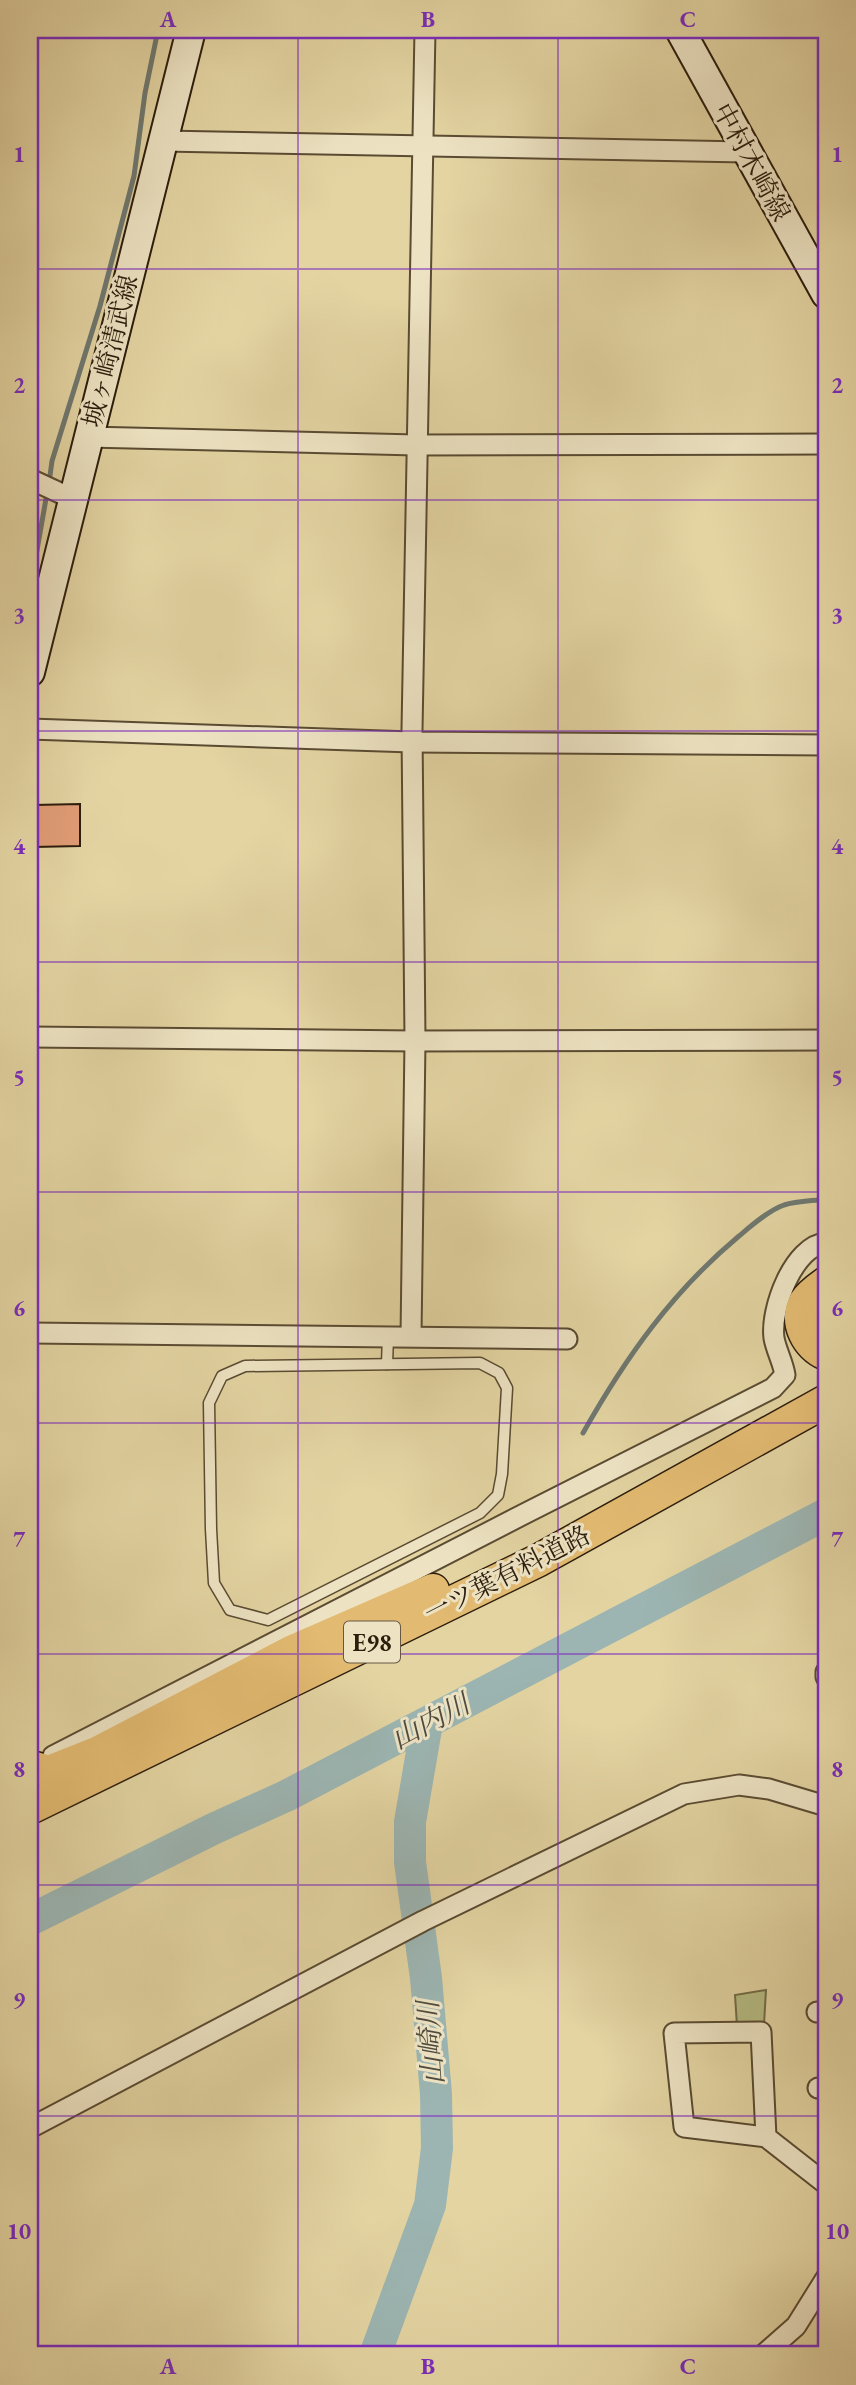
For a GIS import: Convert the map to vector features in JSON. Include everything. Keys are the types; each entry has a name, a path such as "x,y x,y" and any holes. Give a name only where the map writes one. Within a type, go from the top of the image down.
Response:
{"main road":[{"name":"城ヶ崎清武線","path":"30,672 66,495 88,437 191,30"},
{"name":"中村木崎線","path":"680,30 745,152 826,294"},
{"path":"826,1283 805,1303 801,1317 807,1340 817,1350 826,1354"},
{"name":"一ツ葉有料道路","path":"30,1808 539,1560 826,1401"},
{"path":"31,1767 49,1772 97,1753 291,1651 463,1578 637,1491 709,1467"}],"street":[{"path":"411,1336 415,1041 412,742 425,30"},
{"path":"163,141 745,152"},
{"path":"88,437 416,445 826,444"},
{"path":"34,481 66,495"},
{"path":"30,729 412,742 826,745"},
{"path":"30,1037 415,1041 826,1040"},
{"path":"31,1767 774,1388 785,1375 774,1338 775,1318 789,1273 808,1250 826,1243"},
{"path":"30,1333 567,1339"},
{"path":"30,2128 423,1921 684,1794 738,1785 769,1789 826,1806"},
{"path":"766,2137 761,2032 674,2033 684,2127 766,2137 826,2184"},
{"path":"763,2355 796,2326 826,2278"}],"lane":[{"path":"387,1364 388,1336"},
{"path":"480,1363 499,1373 507,1388 502,1474 498,1495 480,1513 268,1620 230,1610 214,1583 211,1529 209,1404 222,1376 245,1366 387,1364 480,1363"}],"green space":[{"path":"766,1990 764,2024 737,2026 735,1995"}],"building":[{"path":"80,804 80,846 34,847 34,805"}],"waterway":[{"path":"49,483 52,461 100,306 134,176 145,93 158,30"},
{"path":"30,590 47,493"},
{"path":"583,1433 616,1378 652,1327 715,1257 778,1207 826,1199"},
{"name":"山崎川","path":"30,1920 213,1829 286,1796 826,1514"},
{"name":"山崎川","path":"375,2355 430,2205 437,2148 436,2094 426,1978 410,1862 410,1822 427,1723"}],"water label":[{"name":"山内川","path":"430,1721"}]}
